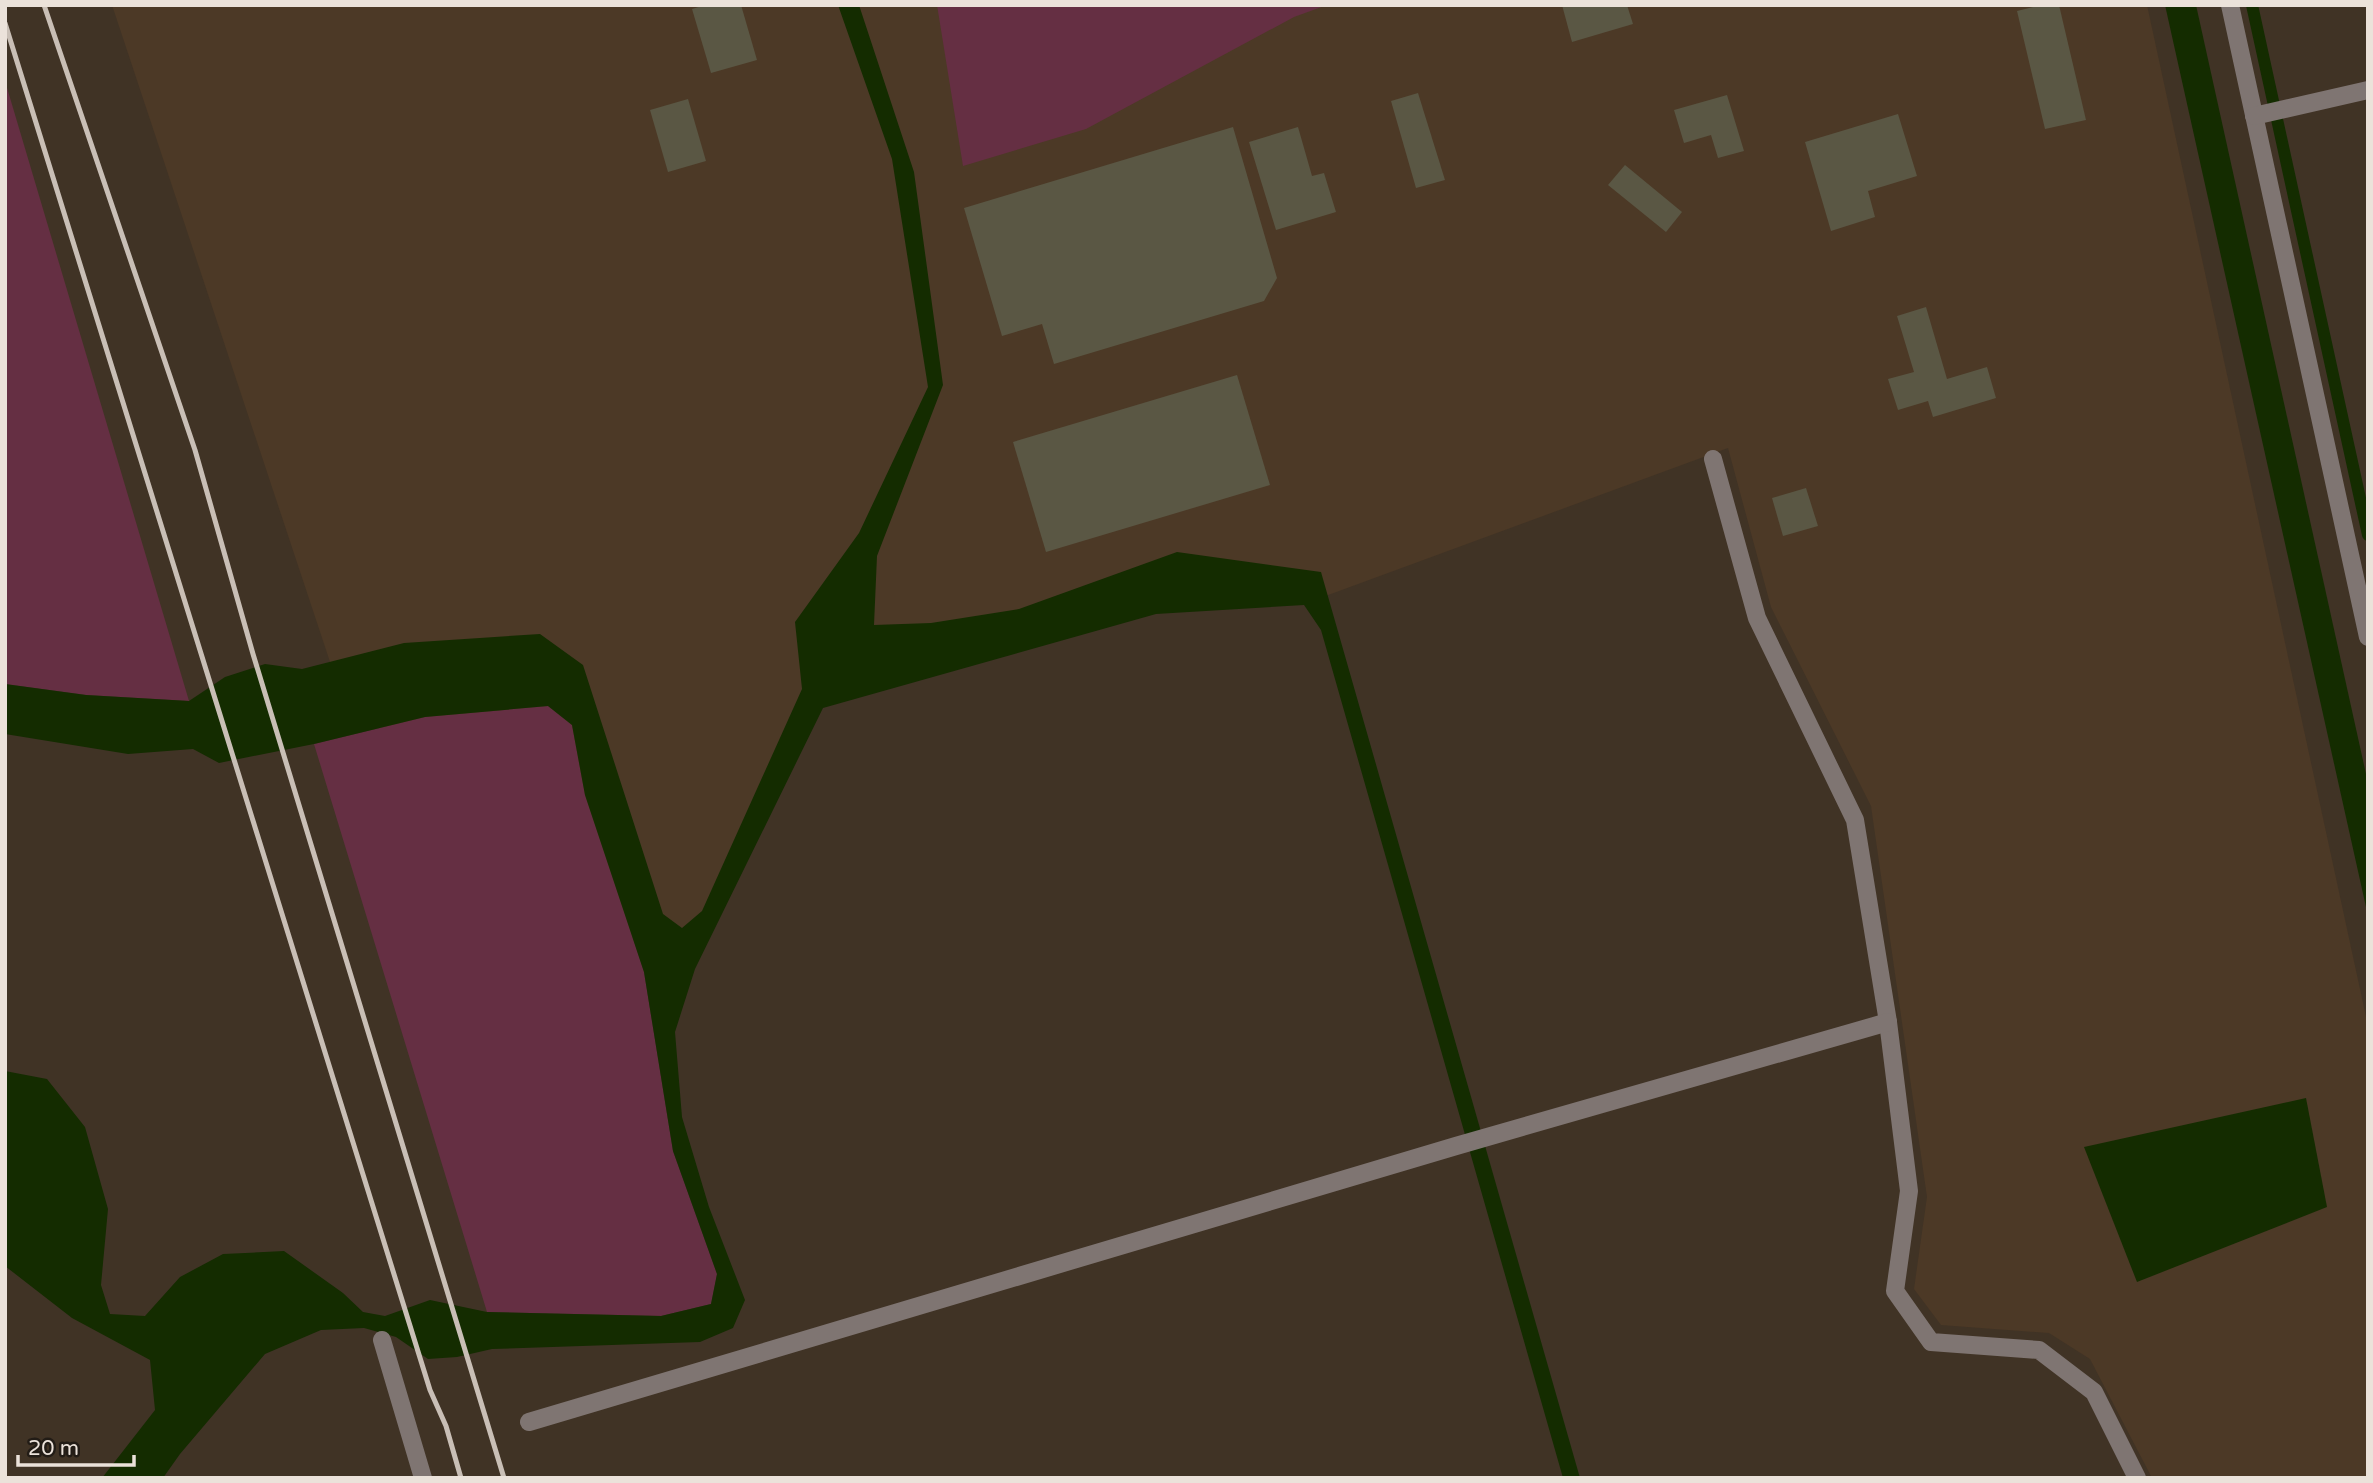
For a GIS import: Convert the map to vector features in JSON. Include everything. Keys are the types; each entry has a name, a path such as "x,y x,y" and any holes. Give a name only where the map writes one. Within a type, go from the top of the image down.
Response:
{"street":[{"path":"2230,5 2368,637"},
{"path":"2254,116 2368,90"},
{"path":"1713,459 1757,618 1854,820 1888,1022 1909,1191 1895,1291 1931,1342 2039,1350 2094,1392 2137,1478"},
{"path":"529,1422 1493,1135 1888,1022"},
{"path":"382,1340 424,1478"}],"shaded area":[{"path":"112,5 2147,5 2368,1026 2368,1478 2152,1478 2090,1359 2049,1333 1941,1325 1914,1289 1927,1197 1871,806 1771,607 1728,448 1320,598 1125,593 822,674 683,980 341,695"},
{"path":"838,5 859,5 914,172 943,385 877,556 874,625 931,623 1019,609 1177,552 1321,572 1580,1478 1563,1478 1321,630 1304,605 1156,614 823,708 695,969 675,1032 682,1117 709,1207 745,1300 733,1328 700,1342 492,1349 457,1357 428,1359 396,1337 364,1328 321,1330 265,1354 180,1454 163,1478 102,1478 155,1410 150,1360 72,1318 5,1266 5,1071 47,1079 85,1127 108,1209 101,1285 110,1314 145,1316 180,1277 223,1254 284,1251 343,1293 363,1312 385,1316 430,1300 487,1312 661,1316 711,1304 717,1274 673,1151 644,972 585,795 572,725 548,706 425,717 314,744 219,763 193,749 128,754 5,734 5,684 86,695 189,701 225,677 265,664 302,669 404,643 540,634 583,665 663,914 682,928 702,911 802,689 795,622 859,533 928,387 892,159"},
{"path":"937,5 1327,5 1294,17 1086,129 963,166"},
{"path":"2165,5 2196,5 2368,783 2368,916"},
{"path":"5,81 189,701 86,695 5,684"},
{"path":"548,706 572,725 585,795 644,972 673,1151 717,1274 711,1304 661,1316 487,1312 314,744 425,717"},
{"path":"2306,1098 2327,1207 2137,1282 2084,1147"}],"building":[{"path":"705,5 741,5 757,60 711,73 692,9"},
{"path":"1562,5 1627,5 1633,24 1572,42"},
{"path":"2041,5 2059,5 2086,120 2045,129 2017,11"},
{"path":"1418,93 1445,180 1416,188 1391,101"},
{"path":"1727,95 1744,151 1718,158 1711,135 1684,143 1674,110"},
{"path":"688,99 706,161 668,172 650,110"},
{"path":"1898,114 1917,176 1868,191 1875,217 1831,231 1805,142"},
{"path":"1233,127 1277,278 1264,301 1054,364 1042,324 1002,336 964,208"},
{"path":"1298,127 1312,176 1324,173 1336,212 1276,230 1249,142"},
{"path":"1625,165 1682,212 1666,232 1608,185"},
{"path":"1926,307 1947,379 1987,367 1996,398 1933,417 1928,401 1898,410 1888,379 1914,372 1897,316"},
{"path":"1237,375 1270,485 1046,552 1013,442"},
{"path":"1806,488 1818,526 1783,536 1772,498"}],"waterway":[{"path":"2252,5 2368,535"}],"railway":[{"path":"44,5 195,450 253,654 504,1478"},
{"path":"5,23 430,1390 446,1426 461,1478"}]}
